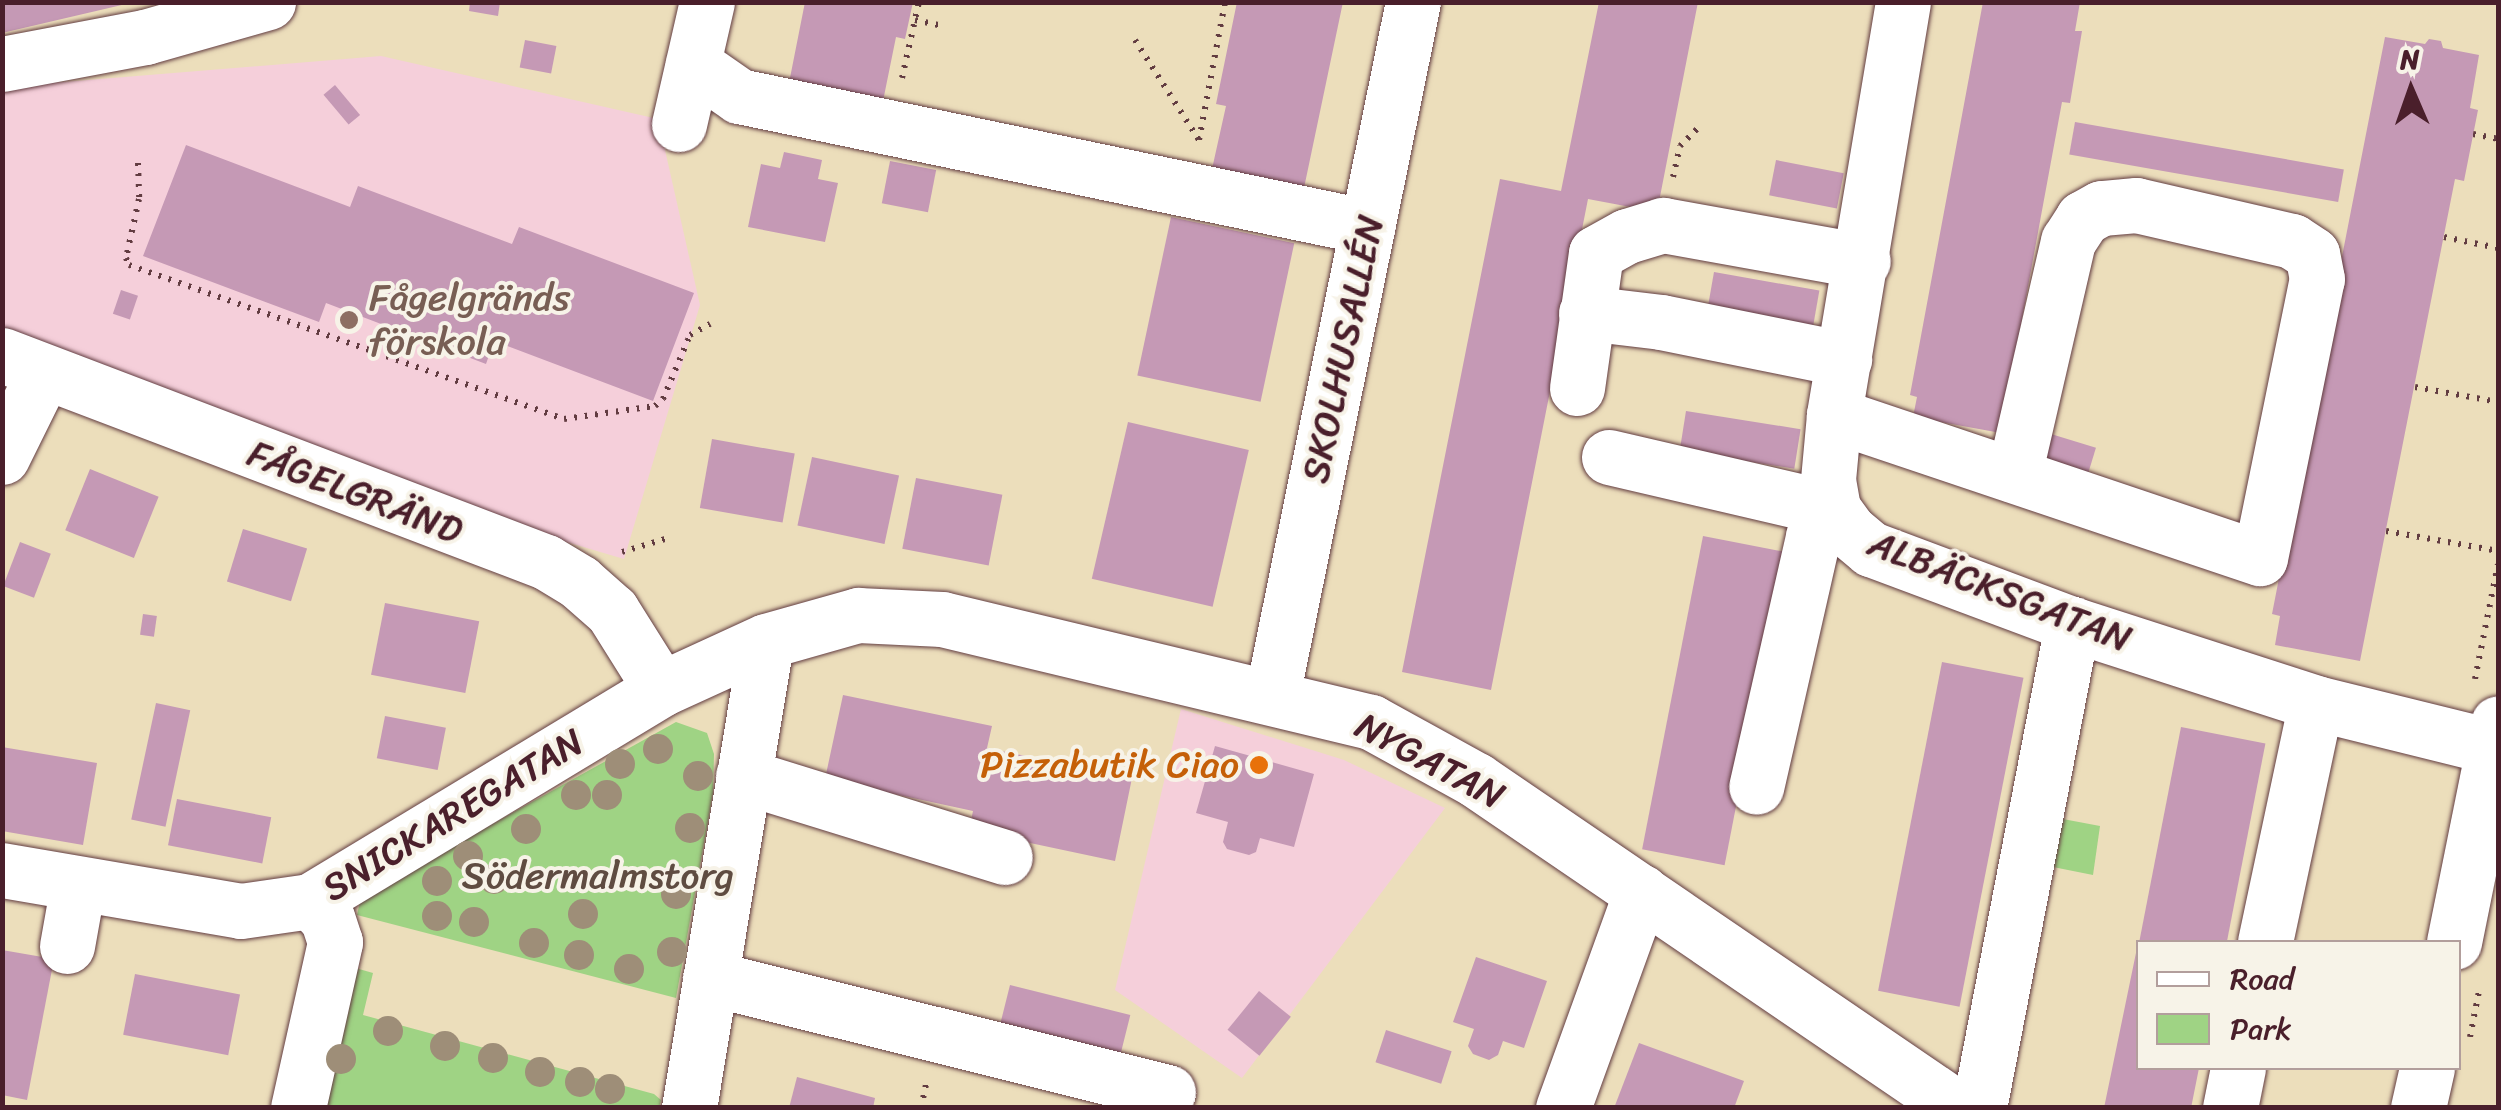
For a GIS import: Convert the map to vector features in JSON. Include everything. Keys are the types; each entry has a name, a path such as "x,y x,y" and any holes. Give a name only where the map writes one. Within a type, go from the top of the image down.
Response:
{"street":[{"path":"2,64 146,37 268,2"},
{"name":"SKOLHUSALLÉN","path":"1272,696 1413,2"},
{"name":"ALBÄCKSGATAN","path":"1903,2 1863,261 1834,416 1828,480 1832,509 1871,549 2072,624 2316,703 2497,739"},
{"path":"679,124 706,3"},
{"path":"693,64 738,96 891,128 1193,165 1368,228"},
{"path":"1834,416 2260,558 2317,279 2312,254 2292,241 2136,205 2100,208 2082,218 2068,241 2014,475"},
{"path":"1577,388 1596,253 1627,236 1663,225 1863,261"},
{"path":"1586,313 1660,322 1844,359"},
{"path":"2,457 23,363"},
{"name":"FÅGELGRÄND","path":"23,363 546,562 579,582 612,611 662,689"},
{"path":"1609,457 1832,509 1812,537 1756,787"},
{"name":"NYGATAN","path":"766,641 858,615 942,619 1371,722 1476,780 1957,1108"},
{"path":"1979,1108 2072,624"},
{"path":"689,1108 766,641"},
{"name":"SNICKAREGATAN","path":"2,870 241,911 310,902 662,689 766,641"},
{"path":"2265,940 2316,703"},
{"path":"2469,957 2497,739"},
{"path":"743,776 1005,857"},
{"path":"67,946 78,884"},
{"path":"1563,1108 1640,892"},
{"path":"298,1108 336,942 327,918 310,902"},
{"path":"710,978 1168,1092"},
{"path":"2230,1108 2238,1070"},
{"path":"2418,1108 2440,1070"}],"path":[{"path":"891,128 919,2"},
{"path":"1193,165 1225,2"},
{"path":"915,20 939,25"},
{"path":"1136,40 1193,165"},
{"path":"2473,134 2498,139"},
{"path":"138,164 139,199 126,258 129,265 564,419 655,406 663,399 690,335 710,324"},
{"path":"2444,237 2498,248"},
{"path":"2414,387 2498,402"},
{"path":"2386,531 2498,551"},
{"path":"2461,994 2469,957"}],"shaded area":[{"name":"Fågelgränds förskola","path":"381,56 658,119 700,305 624,559 445,506 3,335 2,87"},
{"path":"1181,709 1344,760 1445,808 1242,1078 1115,990"}],"green space":[{"name":"Södermalmstorg","path":"676,722 707,733 714,754 713,793 676,998 357,915 361,897"},
{"path":"2047,816 2100,826 2093,875 2053,867"},
{"path":"345,965 373,973 363,1015 654,1094 661,1100 659,1108 313,1108"}],"building":[{"path":"2,2 125,2 126,4 2,33"},
{"path":"470,2 500,2 498,16 469,11"},
{"path":"805,2 913,2 905,39 896,37 882,106 788,88"},
{"path":"1237,2 1343,2 1304,188 1212,169 1226,106 1216,104"},
{"path":"1599,2 1698,2 1657,212 1588,199 1491,690 1402,672 1500,179 1561,191"},
{"path":"1983,2 2080,2 2075,31 2082,31 2070,103 2062,102 2001,433 1913,417 1917,397 1910,395"},
{"path":"2385,37 2425,44 2429,39 2441,41 2443,48 2479,55 2470,108 2478,110 2464,181 2455,179 2360,661 2275,645 2280,616 2272,614"},
{"path":"525,40 556,46 551,74 520,67"},
{"path":"335,85 360,115 349,125 324,95"},
{"path":"2075,122 2344,169 2338,202 2069,154"},
{"path":"186,145 350,207 358,186 512,244 519,227 694,293 653,401 494,341 486,364 326,303 319,322 143,256"},
{"path":"784,152 822,160 818,179 838,183 825,242 748,227 761,164 780,168"},
{"path":"1776,160 1844,173 1837,209 1769,195"},
{"path":"890,161 936,170 928,212 882,203"},
{"path":"1171,217 1294,243 1261,402 1137,375"},
{"path":"1714,272 1819,291 1812,331 1707,312"},
{"path":"121,290 138,296 130,319 113,314"},
{"path":"1686,411 1801,429 1794,469 1680,451"},
{"path":"1128,422 1249,450 1213,607 1092,579"},
{"path":"2051,434 2096,448 2084,488 2039,474"},
{"path":"712,439 795,454 783,523 700,508"},
{"path":"812,457 899,476 885,544 797,525"},
{"path":"90,469 159,497 134,558 65,530"},
{"path":"916,478 1002,495 989,565 902,549"},
{"path":"243,529 307,549 291,601 227,582"},
{"path":"1703,536 1785,552 1725,865 1642,849"},
{"path":"20,542 51,554 34,598 3,586"},
{"path":"385,603 479,621 465,693 371,675"},
{"path":"143,614 157,616 154,637 140,635"},
{"path":"1942,662 2023,678 1960,1007 1878,991"},
{"path":"843,695 992,726 987,748 1132,778 1115,861 969,830 973,811 825,779"},
{"path":"156,703 190,710 165,827 131,819"},
{"path":"385,716 446,728 438,770 377,758"},
{"path":"2181,727 2265,743 2227,940 2140,940"},
{"path":"1215,746 1314,774 1294,847 1260,838 1256,852 1249,855 1227,849 1223,842 1228,822 1196,813"},
{"path":"2,747 97,763 83,845 2,831"},
{"path":"177,799 271,817 262,863 168,845"},
{"path":"2,950 54,959 27,1100 2,1095"},
{"path":"2136,953 2136,1070 2199,1070 2191,1108 2104,1108"},
{"path":"1476,957 1547,981 1524,1048 1503,1041 1498,1055 1489,1060 1473,1054 1468,1046 1474,1029 1453,1022"},
{"path":"135,974 240,994 228,1055 123,1035"},
{"path":"1010,985 1130,1015 1119,1061 999,1031"},
{"path":"1259,991 1291,1017 1259,1056 1228,1030"},
{"path":"1386,1030 1452,1051 1441,1084 1375,1062"},
{"path":"1639,1043 1744,1081 1734,1108 1614,1108"},
{"path":"797,1077 875,1098 873,1108 789,1108"}],"place":[{"name":"Fågelgränds förskola","path":"349,320"},
{"name":"Pizzabutik Ciao","path":"1259,765"}]}
